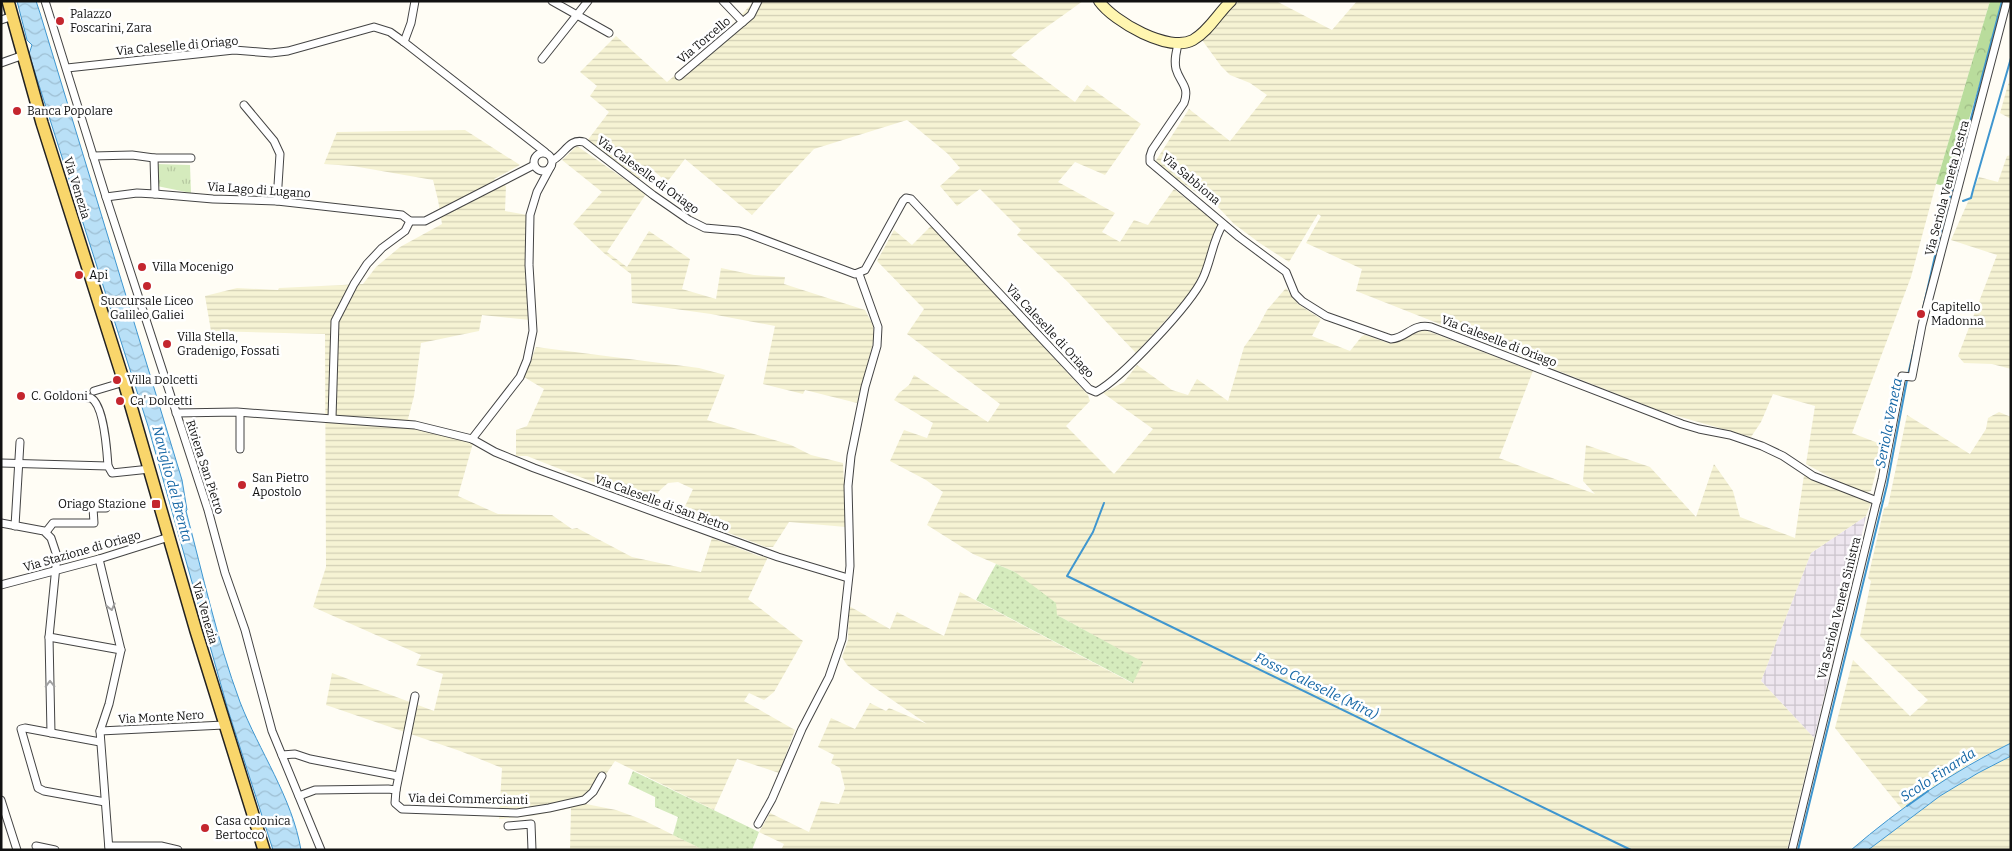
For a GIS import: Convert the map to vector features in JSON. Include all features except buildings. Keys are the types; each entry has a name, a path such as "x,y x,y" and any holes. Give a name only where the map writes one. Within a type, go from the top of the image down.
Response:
{"main road":[{"name":"Via Venezia","path":"8,1 42,123 124,382 224,725 264,850"}],"street":[{"name":"Riviera San Pietro","path":"45,1 106,197 208,510 225,573 245,630 272,732 321,850"},
{"path":"404,42 411,23 415,1"},
{"path":"552,1 609,33"},
{"path":"542,59 588,1"},
{"name":"Via Torcello","path":"723,1 743,22"},
{"name":"Via Torcello","path":"679,76 751,15 758,1"},
{"path":"1099,1 1108,10 1142,32 1160,40 1178,44 1198,37 1231,1"},
{"name":"Via Seriola Veneta Destra","path":"1907,376 2007,1"},
{"name":"Via Caleselle di Oriago","path":"67,68 234,50 271,53 288,52 374,27 390,32 404,42 544,152"},
{"name":"Via Sabbiona","path":"1178,44 1175,66 1186,88 1187,96 1152,150 1150,162 1224,224"},
{"path":"1,63 18,57"},
{"path":"244,105 272,140 280,154 277,201"},
{"name":"Via Caleselle di Oriago","path":"552,163 572,141 584,142 653,195 699,225 711,229 739,231 749,234 859,274 865,270 903,201 906,198 911,199 1088,389 1096,392 1106,386 1136,357 1192,297 1204,277 1224,224 1286,272 1298,298 1326,316 1391,339 1397,338 1419,326 1431,326 1682,424 1730,435 1762,446 1783,456 1813,476 1877,501"},
{"path":"472,439 520,377 527,360 533,331 529,265 530,215 537,192 552,163 550,155 544,152 535,158 534,165 540,171 547,170 552,163"},
{"path":"93,156 132,155 154,158 191,158"},
{"path":"154,158 155,194"},
{"name":"Via Lago di Lugano","path":"106,197 137,193 213,199 277,201 402,215 410,221 425,221 534,165"},
{"path":"332,418 335,321 354,284 368,264 382,248 405,231 410,221"},
{"path":"758,824 772,799 802,729 829,677 842,639 850,551 848,486 851,456 863,396 875,356 879,334 859,274"},
{"name":"Via Seriola Veneta Sinistra","path":"1792,850 1907,376"},
{"path":"94,391 124,382"},
{"path":"60,394 95,400 103,424 108,466 112,473 150,469"},
{"name":"Via Caleselle di San Pietro","path":"176,413 240,413 415,425 472,439 495,452 534,468 776,556 848,578"},
{"path":"240,413 240,448"},
{"path":"15,526 20,442"},
{"path":"1,463 108,466"},
{"path":"46,532 53,524 94,522 93,508 106,508"},
{"path":"1,523 39,529 46,532 52,540 57,556 54,571 49,637 51,733"},
{"name":"Via Stazione di Oriago","path":"1,585 99,559 169,537"},
{"path":"99,559 121,650 109,704 100,731 109,848 161,846 178,850"},
{"path":"49,637 121,650"},
{"name":"Via dei Commercianti","path":"415,696 396,790 395,803 402,809 518,813 549,808 584,800 593,792 602,776"},
{"name":"Via Monte Nero","path":"100,731 224,725"},
{"path":"100,742 21,729 38,788 44,791 105,802"},
{"name":"Via dei Commercianti","path":"282,755 295,754 310,759 398,776"},
{"name":"Via dei Commercianti","path":"299,796 315,790 396,790"},
{"path":"1,800 17,850"},
{"path":"508,826 531,824 532,850"},
{"path":"36,846 55,850"}],"shaded area":[{"path":"754,1 1083,1 1011,55 1075,102 1087,85 1141,124 1105,175 1075,162 1058,182 1115,213 1102,232 1120,242 1134,220 1148,225 1174,189 1218,224 1207,259 1191,292 1136,353 1069,283 1017,235 1021,230 980,189 957,206 940,186 960,168 948,154 907,120 814,149 752,215 685,159 667,182 649,167 638,180 587,141 609,112 590,96 597,86 580,72 616,36 667,82 727,31"},
{"path":"1239,1 1276,1 1332,30 1357,1 1990,1 1936,184 1911,277 1852,433 1883,445 1871,491 1865,493 1846,486 1806,464 1815,406 1773,394 1761,422 1751,437 1663,412 1356,291 1362,269 1306,243 1321,216 1318,214 1289,262 1234,224 1219,208 1156,165 1155,162 1189,109 1230,141 1267,95 1250,83 1230,75 1202,40"},
{"path":"2011,74 2011,119 2000,113"},
{"path":"465,130 520,165 494,179 506,186 505,211 527,215 525,271 530,320 482,315 479,331 421,343 414,396 408,419 473,443 458,496 498,514 552,515 572,529 577,528 632,557 701,572 712,538 759,556 768,557 748,599 803,641 774,692 764,700 749,693 744,701 795,730 779,773 737,759 714,810 615,761 586,804 616,810 641,819 704,850 570,850 571,808 537,815 499,819 502,768 460,751 326,705 332,673 434,711 443,674 416,665 421,655 313,607 326,567 325,334 211,331 205,296 237,288 278,290 279,288 363,284 376,267 400,247 442,224 438,200 433,180 353,166 324,164 337,132"},
{"path":"577,146 646,194 607,252 627,267 649,231 690,259 682,289 716,299 721,268 754,275 785,277 784,284 865,310 873,325 874,339 857,403 805,390 803,394 763,384 775,326 711,314 632,303 631,274 605,254 573,224 602,192 562,160"},
{"path":"2011,155 2011,369 1992,364 1964,363 1958,356 1997,255 1951,240 1979,177 1998,182 2007,156"},
{"path":"932,225 1088,395 1090,401 1066,426 1114,474 1153,429 1103,393 1124,382 1137,365 1172,390 1188,395 1197,379 1228,401 1244,347 1257,329 1267,310 1286,288 1298,304 1321,319 1312,336 1350,351 1362,336 1365,335 1388,343 1425,330 1533,371 1499,458 1595,494 1583,481 1586,445 1650,467 1696,517 1714,464 1733,491 1740,517 1795,538 1804,475 1871,503 1866,516 1811,553 1761,681 1814,738 1787,850 781,850 784,844 759,832 770,813 809,832 821,801 839,804 845,788 840,768 831,763 834,755 818,747 831,718 855,729 870,703 886,711 889,708 927,724 865,681 847,665 842,657 848,640 849,606 890,629 897,612 944,636 960,592 1132,683 1142,662 1057,615 1015,572 973,554 927,525 943,492 926,480 890,461 904,430 927,438 933,423 894,400 909,385 914,375 988,422 1000,404 907,334 924,309 877,261 894,230 912,245"},
{"path":"536,347 699,368 725,375 707,420 791,445 811,455 843,463 846,527 789,522 773,547 766,547 681,515 693,489 678,482 668,483 659,491 651,505 527,456 516,456 516,430 527,426 544,389 524,377"},
{"path":"1999,412 2011,417 2011,743 1972,762 1902,809 1835,728 1853,660 1910,716 1928,700 1860,636 1871,581 1868,578 1884,508 1888,506 1907,415 1970,454 1986,429 1988,418"},
{"path":"1866,516 1814,738 1761,681 1811,553"},
{"path":"2011,756 2011,850 1868,850 1940,796"}],"green space":[{"path":"1990,1 2004,1 1949,187 1936,184"},
{"path":"156,164 190,165 191,193 157,186"},
{"path":"996,564 1015,572 1056,603 1057,615 1143,662 1133,683 976,600"},
{"path":"633,771 759,832 752,850 704,850 673,835 678,817 655,807 655,797 628,784"}],"water":[{"name":"Naviglio del Brenta","path":"17,1 36,1 182,480 186,511 224,655 240,702 283,793 297,830 301,850 273,850 228,710 148,426 29,54 32,45 27,40"},
{"path":"2011,743 2011,756 1940,796 1868,850 1851,850 1928,791 1968,766"}],"waterway":[{"name":"Seriola Veneta","path":"1908,375 1937,247 2002,1"},
{"path":"1963,201 1971,198 2011,58"},
{"name":"Seriola Veneta","path":"1798,850 1887,485 1907,380"},
{"name":"Fosso Caleselle (Mira)","path":"1104,503 1093,532 1067,576 1631,850"},
{"name":"Scolo Finarda","path":"1907,806 1928,791"}],"place":[{"name":"Palazzo Foscarini, Zara","path":"60,21"},
{"name":"Banca Popolare","path":"17,111"},
{"name":"Villa Mocenigo","path":"142,267"},
{"name":"Api","path":"79,275"},
{"name":"Succursale Liceo Galileo Galiei","path":"147,286"},
{"name":"Capitello Madonna","path":"1921,314"},
{"name":"Villa Stella, Gradenigo, Fossati","path":"167,344"},
{"name":"Villa Dolcetti","path":"117,380"},
{"name":"C. Goldoni","path":"21,396"},
{"name":"Ca' Dolcetti","path":"120,401"},
{"name":"San Pietro Apostolo","path":"242,485"},
{"name":"Oriago Stazione","path":"156,504"},
{"name":"Casa colonica Bertocco","path":"205,828"}]}
